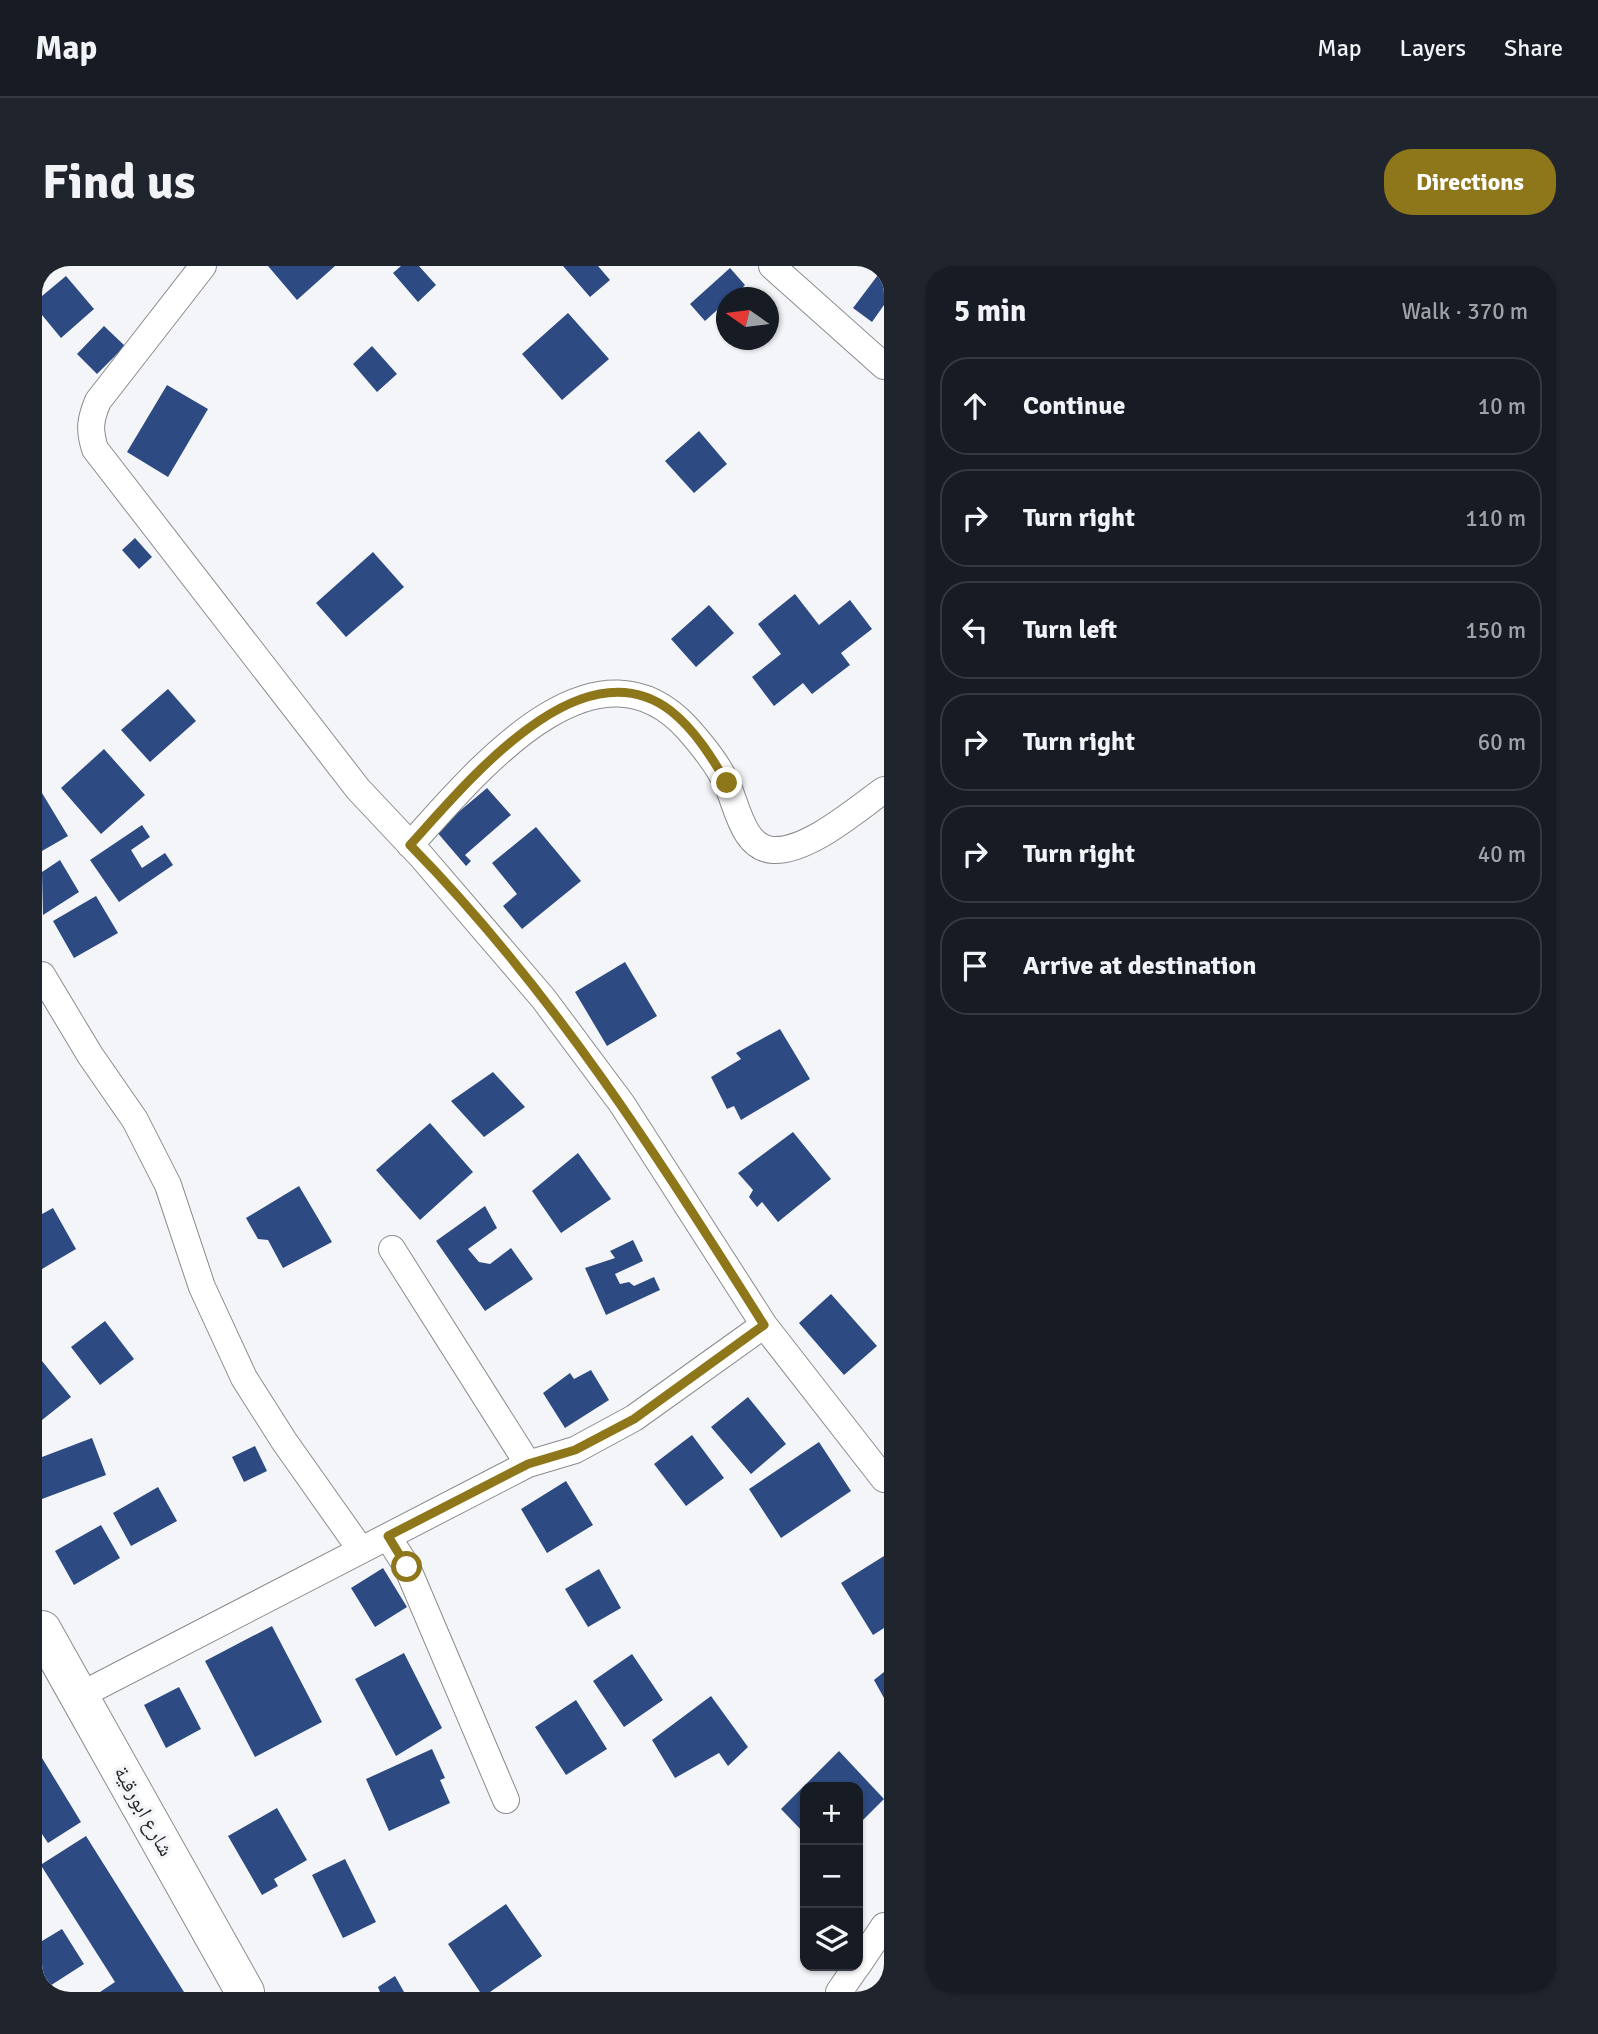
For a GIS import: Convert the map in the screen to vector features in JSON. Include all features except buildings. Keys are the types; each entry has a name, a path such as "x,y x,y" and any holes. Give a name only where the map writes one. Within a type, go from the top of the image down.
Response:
{"main road":[{"name":"شارع ابورقية","path":"42,1630 245,1992"}],"street":[{"path":"203,266 98,401 90,425 96,449 358,789 543,998 622,1104 764,1325 884,1479"},
{"path":"772,266 884,366"},
{"path":"410,845 457,793 511,741 585,696 618,691 640,695 671,711 707,751 727,783 741,823 756,844 773,850 795,846 825,831 884,790"},
{"path":"42,975 90,1055 135,1120 163,1174 202,1287 244,1378 284,1441 361,1550"},
{"path":"392,1249 528,1464"},
{"path":"79,1696 528,1464 575,1450 634,1419 764,1325"},
{"path":"388,1536 407,1567 506,1800"},
{"path":"863,1956 884,1926"},
{"path":"839,1992 853,1971"}],"route":[{"path":"407,1567 388,1536 528,1464 575,1450 634,1419 764,1325 622,1104 543,998 410,845 457,793 511,741 585,696 618,691 640,695 671,711 707,751 727,783"}]}
